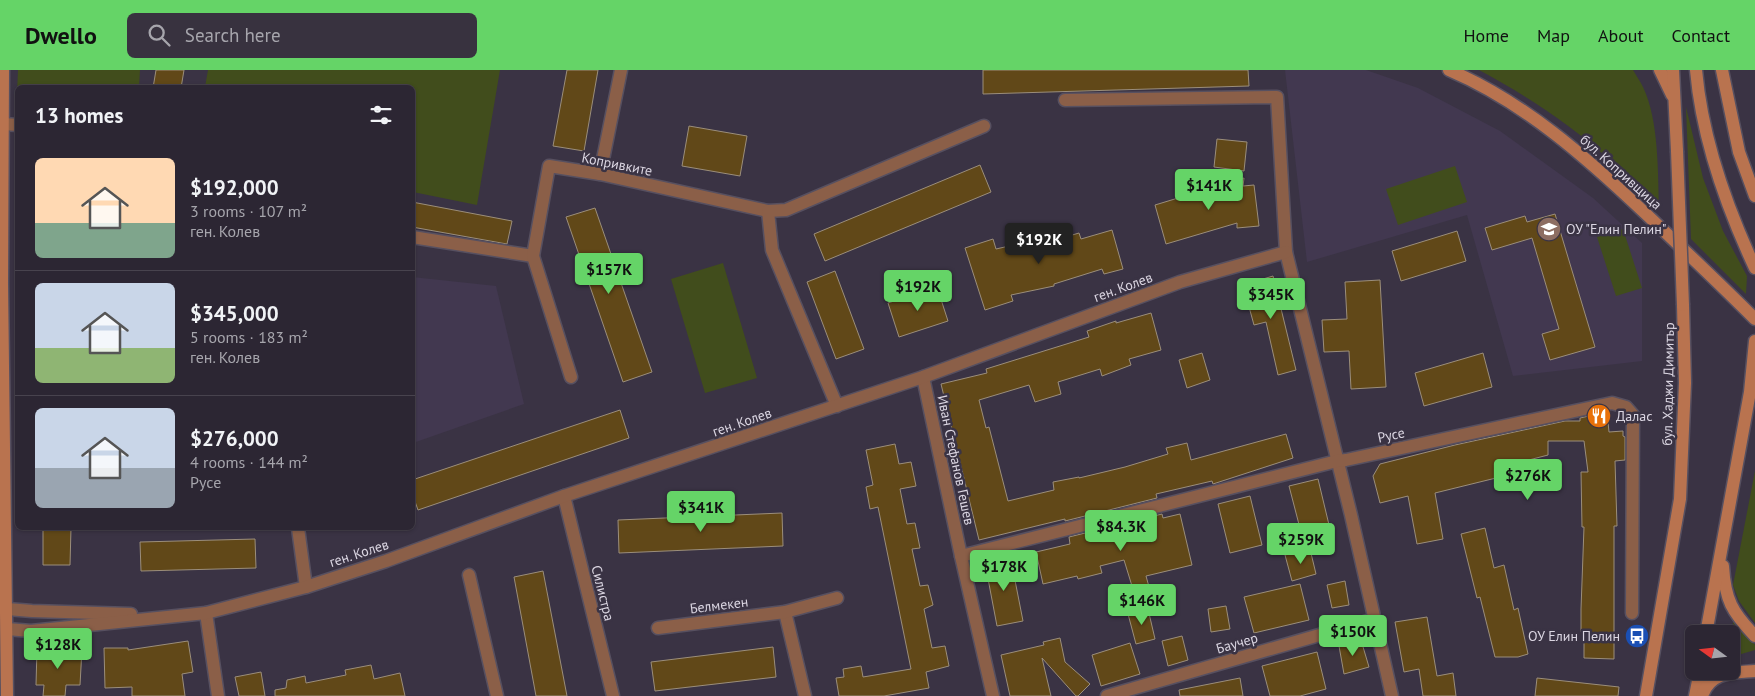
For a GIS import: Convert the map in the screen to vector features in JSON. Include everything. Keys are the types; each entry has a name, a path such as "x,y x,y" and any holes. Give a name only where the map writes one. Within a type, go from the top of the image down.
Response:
{"main road":[{"path":"3,70 1,283 8,696"},
{"name":"бул. Копривщица","path":"1448,70 1534,117 1591,162 1755,319"},
{"path":"1660,70 1676,104"},
{"name":"бул. Хаджи Димитър","path":"1646,696 1680,499 1684,383 1683,305 1676,104 1673,70"},
{"path":"1696,70 1704,123 1712,155 1722,187 1755,268"},
{"path":"1722,70 1739,152 1755,196"},
{"path":"1708,625 1742,439 1755,341"},
{"path":"1722,541 1724,586 1727,598 1745,626 1755,636"},
{"path":"1702,696 1708,683 1713,678 1724,674 1755,671"},
{"path":"1695,696 1698,680"}],"street":[{"path":"600,174 621,70"},
{"path":"1066,100 1277,97 1286,252 1392,696"},
{"path":"3,124 15,125"},
{"path":"837,406 772,250 768,212 786,210 984,126"},
{"name":"Копривките","path":"571,377 533,256 549,166 600,174 768,212"},
{"path":"415,237 533,256"},
{"name":"ген. Колев","path":"183,615 206,614 306,587 386,561 564,496 923,377 1180,282 1286,252"},
{"name":"Иван Стефанов Гешев","path":"923,377 993,696"},
{"name":"Русе","path":"961,556 1337,461 1612,403 1626,407 1633,415 1632,613"},
{"name":"Силистра","path":"564,496 613,696"},
{"path":"298,530 306,587"},
{"path":"469,575 497,696"},
{"name":"Белмекен","path":"658,628 785,612 837,598"},
{"path":"7,609 183,615"},
{"path":"785,612 805,696"},
{"path":"206,614 218,696"},
{"path":"7,629 31,631 183,615"},
{"name":"Баучер","path":"1107,696 1375,619"}],"shaded area":[{"name":"ОУ \"Елин Пелин\"","path":"1285,70 1366,70 1418,88 1500,131 1593,198 1642,243 1642,361 1513,376 1467,215 1307,262"},
{"path":"415,277 496,286 524,404 415,442"}],"green space":[{"path":"18,70 140,70 139,85 17,85"},
{"path":"208,70 500,70 477,205 415,192 415,85 205,85"},
{"path":"1479,70 1633,70 1648,100 1655,131 1659,210 1611,161 1580,135 1531,100"},
{"path":"1686,107 1703,178 1723,231 1747,276 1746,294 1691,239"},
{"path":"1455,166 1467,202 1398,225 1386,189"},
{"path":"1623,229 1642,288 1616,296 1597,237"},
{"path":"723,263 757,378 705,393 671,279"},
{"path":"1755,471 1755,623 1739,601 1733,585"},
{"path":"1734,618 1739,625 1733,625"},
{"path":"1740,626 1755,645 1755,650 1740,654"}],"building":[{"path":"156,70 184,70 182,85 154,85"},
{"path":"567,70 598,70 584,151 553,146"},
{"path":"983,70 1248,70 1249,86 983,94"},
{"path":"689,126 747,136 740,176 682,166"},
{"path":"1217,139 1247,142 1244,171 1214,167"},
{"path":"980,165 991,192 825,261 814,234"},
{"path":"1244,178 1243,186 1254,185 1259,226 1237,228 1237,223 1166,244 1155,205"},
{"path":"415,203 512,221 507,244 415,228"},
{"path":"595,208 652,372 623,382 566,217"},
{"path":"1555,214 1595,347 1550,360 1542,334 1559,329 1532,238 1492,250 1485,228 1525,216 1527,222"},
{"path":"1112,230 1123,269 1104,274 1102,269 1054,284 1054,286 1011,295 1013,301 985,310 965,248 993,239 996,249 1044,238 1045,243 1079,233 1081,239"},
{"path":"1457,231 1466,261 1401,281 1392,251"},
{"path":"835,271 864,349 836,359 807,282"},
{"path":"1273,276 1296,370 1278,375 1266,322 1254,325 1243,285"},
{"path":"1380,280 1386,387 1351,389 1349,351 1324,352 1322,320 1347,319 1345,282"},
{"path":"937,287 948,321 899,337 888,303"},
{"path":"1151,313 1161,350 1129,359 1131,365 1102,376 1100,369 1058,382 1061,394 1035,402 1029,385 979,400 986,428 989,427 1008,501 1054,490 1053,482 1125,467 1168,454 1166,448 1187,443 1191,460 1286,434 1293,458 1213,484 1212,481 1156,494 1157,498 979,540 941,384 987,373 986,369 1089,337 1087,331 1116,321 1116,323"},
{"path":"1202,353 1210,380 1187,388 1179,360"},
{"path":"1483,353 1492,387 1424,406 1415,373"},
{"path":"620,410 629,438 418,510 415,502 415,479"},
{"path":"1607,412 1609,432 1623,431 1623,436 1625,437 1625,460 1615,461 1617,526 1614,526 1614,659 1584,658 1584,632 1581,632 1584,527 1582,527 1581,472 1588,472 1584,441 1548,441 1548,455 1498,468 1500,477 1435,493 1443,539 1417,544 1408,496 1380,503 1373,476 1380,464 1455,445 1565,421 1580,421 1580,418"},
{"path":"895,444 899,464 911,462 916,486 900,489 907,524 915,523 920,548 912,549 920,586 928,585 933,605 924,609 932,648 945,646 949,666 926,672 929,688 884,696 839,696 836,678 844,677 843,669 861,666 863,677 911,669 878,507 870,509 866,487 873,485 866,450"},
{"path":"1318,479 1330,529 1302,536 1289,486"},
{"path":"1250,496 1262,545 1230,553 1218,504"},
{"path":"782,513 783,546 619,553 618,520"},
{"path":"1162,514 1163,518 1180,514 1192,565 1146,576 1151,594 1136,599 1124,560 1100,566 1102,573 1078,579 1077,576 1043,584 1036,552 1070,544 1069,537"},
{"path":"1485,528 1494,568 1504,565 1514,610 1518,608 1528,654 1518,657 1495,657 1480,597 1477,598 1461,534"},
{"path":"43,530 71,530 70,565 43,565"},
{"path":"255,539 256,568 141,571 140,542"},
{"path":"1310,549 1316,574 1292,581 1285,555"},
{"path":"1009,558 1011,560 1023,621 997,626 985,563"},
{"path":"543,571 567,696 536,696 514,577"},
{"path":"1345,581 1349,605 1332,608 1327,585"},
{"path":"1300,584 1309,620 1254,633 1244,597"},
{"path":"1226,606 1230,629 1211,632 1208,609"},
{"path":"1148,609 1155,639 1136,644 1128,614"},
{"path":"1427,617 1437,676 1453,673 1456,696 1423,696 1419,669 1404,672 1395,622"},
{"path":"1182,636 1188,660 1168,666 1162,641"},
{"path":"1060,638 1065,662 1090,684 1076,696 1042,658 1051,696 1010,696 1001,655 1044,645 1043,642"},
{"path":"1361,640 1369,667 1344,674 1339,646"},
{"path":"188,641 193,672 182,674 185,696 132,696 132,687 105,688 104,648 128,648 128,650"},
{"path":"1130,643 1140,674 1101,686 1092,655"},
{"path":"773,647 776,677 655,691 651,662"},
{"path":"37,649 82,649 80,685 66,685 65,696 43,696 44,685 36,685"},
{"path":"1317,652 1326,689 1300,696 1270,696 1262,666"},
{"path":"371,665 374,679 400,673 405,696 275,696 275,690 286,688 287,680 305,676 306,683 346,675 345,670"},
{"path":"261,672 265,696 239,696 235,677"},
{"path":"1240,678 1243,696 1180,696 1179,690"},
{"path":"1537,678 1619,687 1618,696 1535,696"}],"place":[{"name":"ОУ \"Елин Пелин\"","path":"1549,229"},
{"name":"Далас","path":"1599,416"},
{"name":"ОУ Елин Пелин","path":"1637,636"}]}
